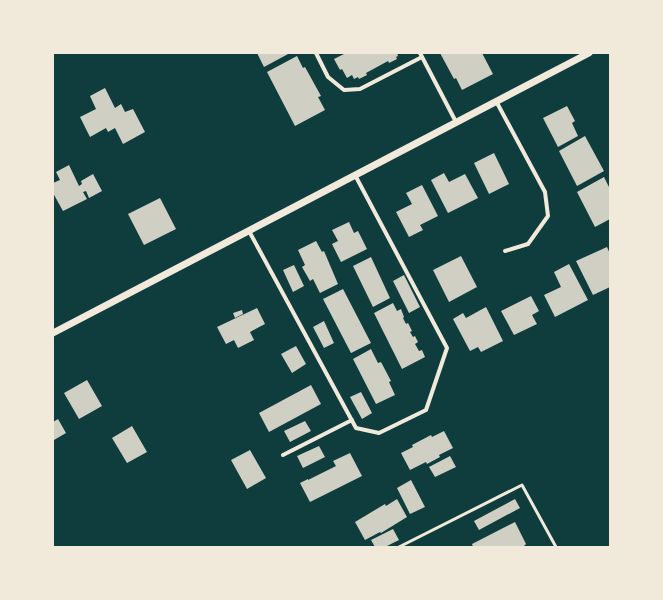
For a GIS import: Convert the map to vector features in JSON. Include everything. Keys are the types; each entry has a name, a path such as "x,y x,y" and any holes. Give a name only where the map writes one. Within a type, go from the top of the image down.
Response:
{"street":[{"path":"316,53 328,77 344,90 360,89 421,55 456,122"},
{"path":"53,333 589,53"},
{"path":"496,101 545,192 548,216 528,244 505,251"},
{"path":"249,231 356,428 379,433 426,410 447,348 355,175"},
{"path":"283,454 352,420"}],"lane":[{"path":"399,547 522,485 556,547"}],"building":[{"path":"257,53 290,53 264,67"},
{"path":"346,53 397,53 398,56 396,57 397,59 389,63 388,61 366,73 367,75 359,79 358,77 354,79 352,75 347,78 342,69 340,70 334,59"},
{"path":"440,53 482,53 493,74 462,90 456,78 454,79"},
{"path":"297,56 303,68 305,67 321,96 318,97 325,110 295,126 267,72"},
{"path":"105,88 115,108 121,104 125,112 133,109 145,132 123,144 115,128 108,132 106,128 90,137 80,117 96,109 90,96"},
{"path":"567,106 575,121 572,123 578,136 558,147 543,118"},
{"path":"585,136 604,171 577,186 559,151"},
{"path":"494,153 509,184 489,194 474,163"},
{"path":"69,165 79,186 82,184 81,181 93,174 102,191 89,198 86,191 83,192 87,199 63,211 53,193 53,183 60,180 56,172"},
{"path":"444,173 449,182 465,174 478,198 448,213 431,180"},
{"path":"604,177 610,189 610,219 595,227 577,192"},
{"path":"422,185 438,216 420,225 423,230 409,237 396,212 412,204 406,193"},
{"path":"160,198 176,229 144,245 128,214"},
{"path":"349,222 354,233 358,231 367,249 341,262 332,244 338,241 332,230"},
{"path":"316,241 322,252 324,251 338,284 320,293 313,279 310,281 302,267 305,265 298,250"},
{"path":"607,247 610,254 610,287 593,295 576,261"},
{"path":"461,256 477,287 449,302 433,270"},
{"path":"371,257 390,298 373,307 353,266"},
{"path":"569,264 588,300 555,317 544,295 561,287 554,272"},
{"path":"294,265 304,286 293,292 283,270"},
{"path":"404,275 420,307 409,313 393,281"},
{"path":"343,289 371,343 351,353 323,299"},
{"path":"531,296 539,311 532,315 537,324 514,335 501,311"},
{"path":"393,303 397,311 401,309 406,324 408,323 412,331 410,332 413,337 415,336 418,342 415,344 419,351 422,350 425,357 402,369 374,313"},
{"path":"486,307 503,341 481,352 478,347 470,351 453,319 463,313 466,318"},
{"path":"257,308 265,324 250,332 254,340 238,348 234,340 226,344 217,327"},
{"path":"242,310 243,314 235,318 233,313"},
{"path":"324,321 334,343 324,348 313,327"},
{"path":"296,346 306,364 292,373 281,354"},
{"path":"371,349 378,363 381,362 391,381 389,382 395,395 376,404 353,359"},
{"path":"87,380 102,406 79,419 64,393"},
{"path":"311,385 321,404 269,432 259,413"},
{"path":"361,392 372,413 362,419 350,397"},
{"path":"58,419 66,433 54,440 53,422"},
{"path":"305,421 311,431 290,442 284,431"},
{"path":"132,426 147,452 127,463 112,438"},
{"path":"444,431 453,448 439,455 440,457 427,464 426,462 410,470 401,453 413,447 412,445 431,435 432,437"},
{"path":"319,446 325,457 303,468 297,456"},
{"path":"250,450 266,478 247,489 231,460"},
{"path":"350,453 362,476 310,502 300,483 336,466 333,461"},
{"path":"450,456 456,467 435,477 429,467"},
{"path":"411,480 425,507 410,514 397,488"},
{"path":"397,499 407,517 381,533 380,532 365,540 355,522 385,504 386,506"},
{"path":"515,499 520,508 479,530 474,521"},
{"path":"515,522 526,544 524,546 525,547 473,547 472,544"},
{"path":"393,529 399,540 385,547 375,547 371,540"}]}
